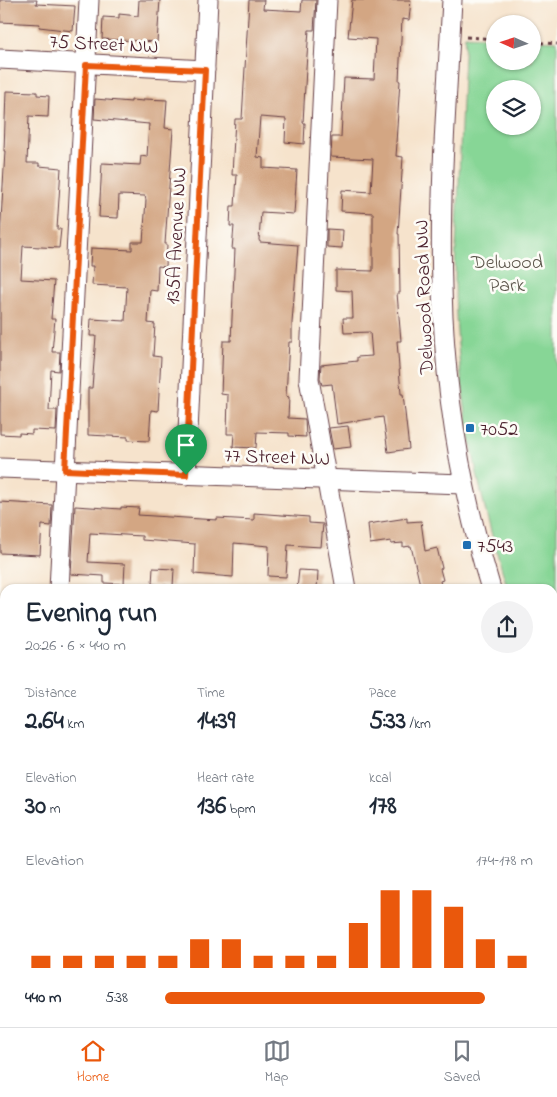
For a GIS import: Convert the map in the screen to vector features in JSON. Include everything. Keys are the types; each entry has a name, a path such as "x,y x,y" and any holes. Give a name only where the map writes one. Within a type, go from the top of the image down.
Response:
{"street":[{"path":"59,584 89,0"},
{"name":"135A Avenue NW","path":"186,475 208,0"},
{"path":"327,0 309,379 345,584"},
{"name":"Delwood Road NW","path":"452,0 441,232 442,288 450,398 463,484 490,584"},
{"name":"75 Street NW","path":"0,59 205,70"},
{"name":"77 Street NW","path":"0,468 463,484"}],"path":[{"path":"451,36 486,38"},
{"path":"541,43 557,44"}],"green space":[{"name":"Delwood Park","path":"465,36 486,37 486,70 541,70 541,40 557,41 557,584 507,584 486,514 477,475 464,398 456,320 456,254"}],"building":[{"path":"0,0 37,0 36,4 75,6 73,31 39,27 40,24 0,22"},
{"path":"139,0 160,0 157,42 102,39 103,17 119,18 119,14 138,16"},
{"path":"249,0 264,0 263,9 301,11 302,0 316,0 314,30 309,30 303,123 305,123 304,144 285,142 286,119 260,117 257,157 263,158 263,168 297,170 294,214 261,212 259,240 260,242 298,245 292,342 289,342 286,396 289,397 288,418 305,419 306,437 289,436 289,433 257,432 256,448 233,447 234,434 227,434 228,395 221,394 223,341 231,341 235,249 232,249 234,226 230,226 231,206 235,206 237,175 232,175 233,156 235,119 242,119"},
{"path":"352,0 411,0 409,20 402,19 396,143 396,156 403,157 398,234 400,293 397,293 401,341 397,341 401,394 403,394 409,449 388,452 383,417 337,424 332,384 322,385 320,378 321,365 357,361 357,357 372,356 370,332 344,333 343,318 353,318 352,291 336,290 336,270 373,271 373,213 341,211 342,190 371,192 373,159 331,157 332,137 341,137 344,78 374,79 376,39 348,37"},
{"path":"6,91 37,92 37,95 49,96 48,117 29,116 27,163 39,163 39,166 61,168 57,229 61,229 59,248 23,246 21,279 54,281 51,319 55,319 52,352 60,352 59,371 51,370 49,410 57,410 56,431 32,430 32,434 19,433 19,435 0,434 0,238"},
{"path":"95,99 131,102 131,100 144,101 144,99 167,100 165,128 173,129 165,244 167,244 166,267 158,266 157,291 150,290 148,323 155,324 153,356 161,357 158,411 151,410 149,441 128,440 128,437 88,435 88,388 92,388 96,336 90,336 91,319 125,321 127,287 92,285 93,266 90,266 91,248 132,250 132,242 143,242 146,200 145,196 119,195 118,218 99,217 102,163 140,165 141,156 147,157 149,124 94,119"},
{"path":"327,229 343,230 342,248 327,247"},
{"path":"348,426 351,447 333,449 329,428"},
{"path":"0,502 52,505 51,526 42,525 40,555 0,553"},
{"path":"75,506 121,509 121,507 139,508 138,515 217,520 217,518 254,520 254,513 309,517 309,523 323,524 321,547 288,545 286,577 268,576 269,546 234,543 233,577 194,574 195,544 142,540 142,536 90,533 88,562 125,564 124,584 104,583 104,576 71,574"},
{"path":"407,518 407,522 421,521 425,551 437,548 442,568 440,569 443,580 440,581 441,584 420,584 411,546 403,547 403,543 391,544 391,541 370,544 368,524"},
{"path":"153,568 174,569 173,584 152,584"},
{"path":"299,570 318,571 317,584 298,584"}],"place":[{"name":"7052","path":"470,428"},
{"name":"7543","path":"467,545"}],"route":[{"path":"86,65 205,70 186,475 65,470 86,65"}]}
